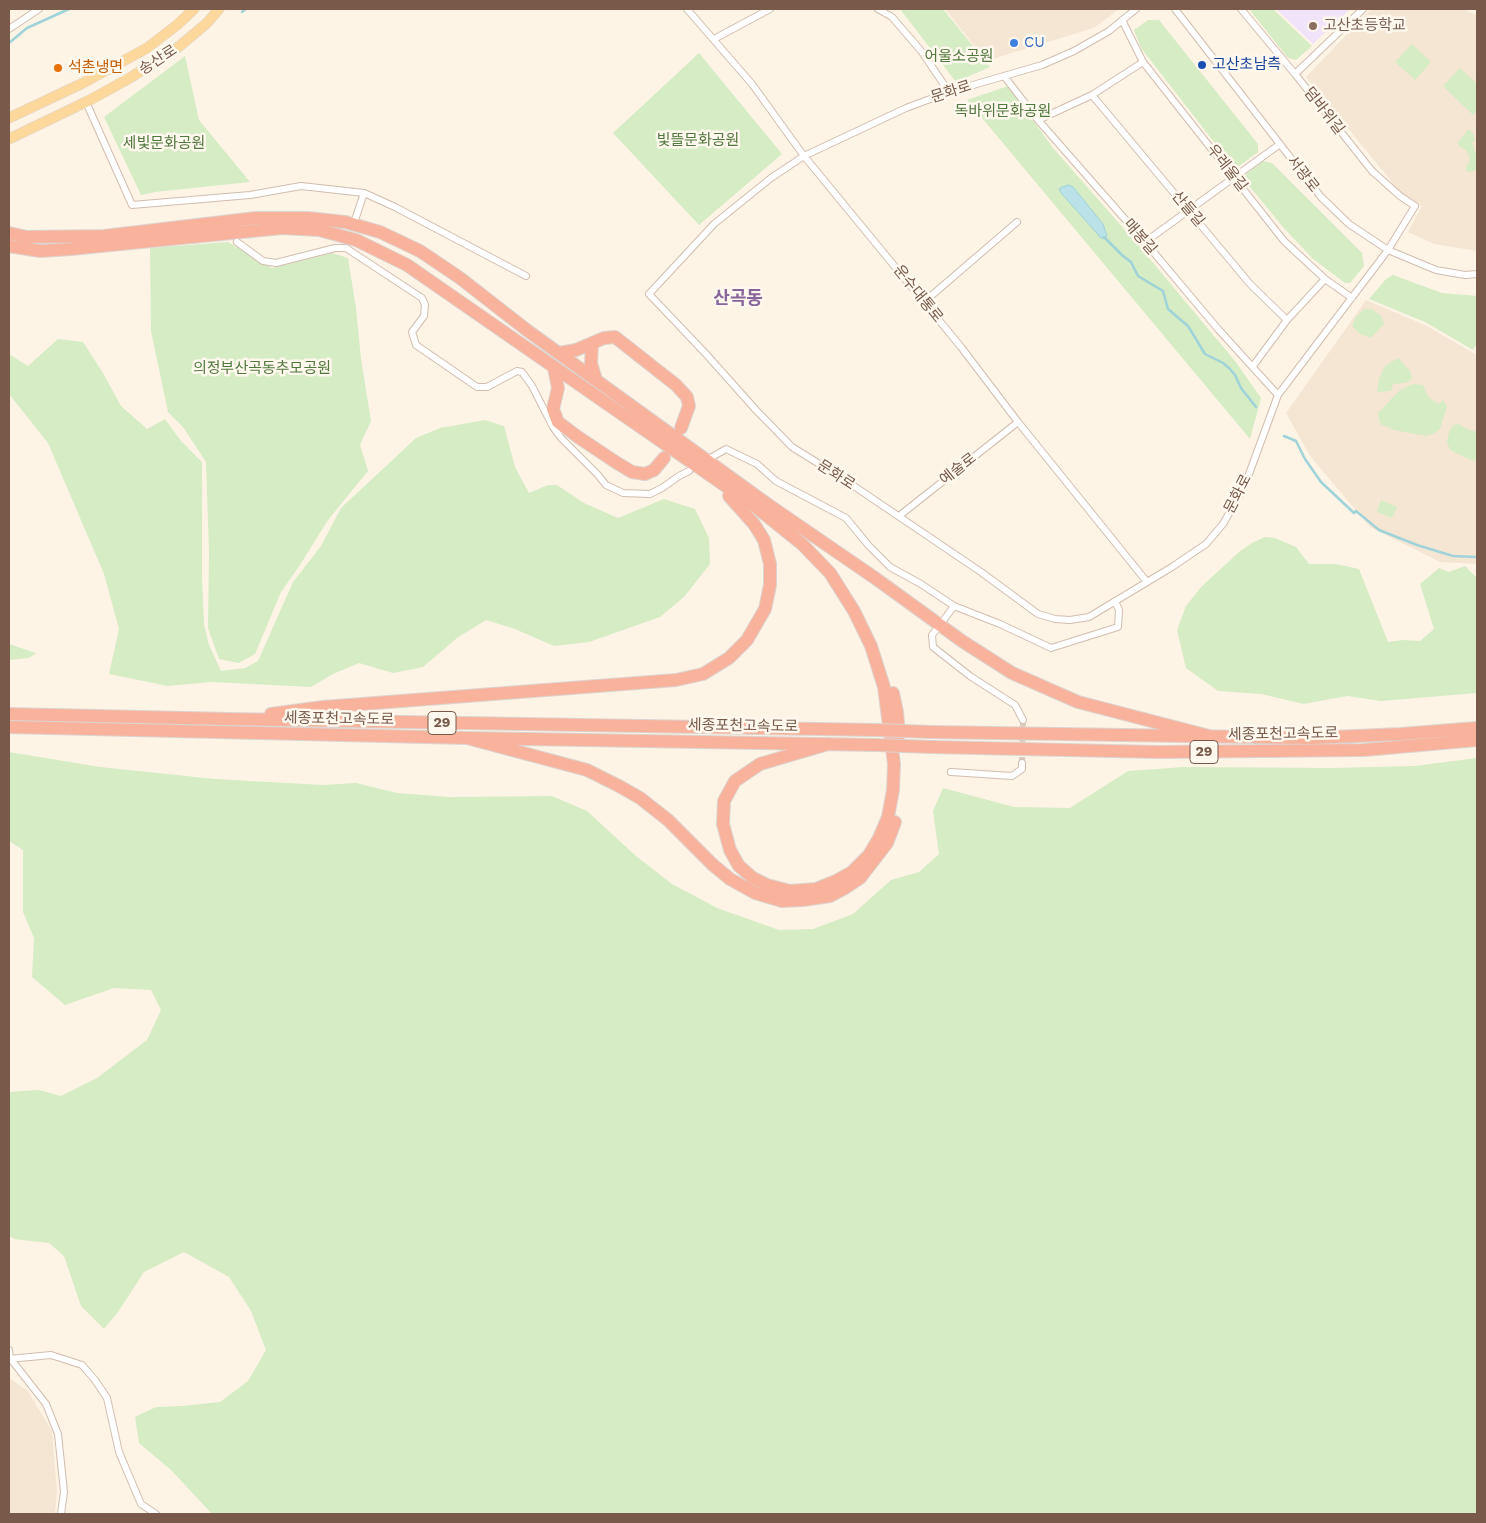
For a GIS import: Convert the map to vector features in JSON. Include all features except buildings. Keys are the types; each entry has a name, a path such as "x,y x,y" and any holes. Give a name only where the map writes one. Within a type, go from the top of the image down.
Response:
{"highway":[{"path":"9,233 27,237 104,236 256,218 308,218 345,222 380,232 420,251 460,278 558,353 770,506 962,641 1012,673 1078,702 1213,737"},
{"path":"9,246 40,251 71,249 282,228 319,230 356,240 407,265 756,507 802,544 830,572 854,611 872,646 884,687 894,764 893,790 888,817 869,855 852,872 836,881 816,889 790,890 767,885 753,878 739,866 730,850 723,824 724,801 735,781 760,764 828,744"},
{"path":"558,353 576,350 604,338 615,337 676,385 687,397 689,406 681,428"},
{"path":"592,344 590,363 596,380"},
{"path":"554,368 558,388 553,409 558,422 578,438 632,472 644,474 654,470 664,458"},
{"path":"555,398 566,389 582,387"},
{"path":"229,719 323,707 676,680 703,674 729,658 747,640 765,609 770,585 770,564 764,540 754,524 738,505 706,473"},
{"path":"466,738 587,770 619,786 640,798 668,820 730,879 755,893 782,901 803,900 830,896 860,878 887,843 896,819 902,776 897,712 888,673 880,648 868,621 850,590 827,558 770,506"},
{"name":"세종포천고속도로","path":"9,714 1312,738 1477,728"},
{"name":"세종포천고속도로","path":"9,727 1158,752 1364,750 1477,740"}],"main road":[{"name":"송산로","path":"9,118 83,83 147,48 194,9"},
{"name":"송산로","path":"9,139 86,102 175,50 207,23 219,9"}],"street":[{"path":"9,28 39,9"},
{"name":"운수대통로","path":"687,9 752,84 804,156 961,347 1018,422 1147,582"},
{"path":"714,39 770,9"},
{"path":"878,9 892,17 922,52 950,92"},
{"name":"문화로","path":"1136,9 1108,31 1074,51 1042,65 950,92 906,108 804,156 771,178 714,224 650,294 792,447 899,516 1038,614 1055,619 1089,618 1206,544 1223,524 1245,485 1278,395 1388,250 1415,206"},
{"name":"서광로","path":"1175,9 1322,198 1349,224 1388,250 1436,270 1465,275 1477,274"},
{"name":"덤바위길","path":"1240,9 1296,74 1372,171 1400,196 1415,206"},
{"path":"1296,74 1363,9"},
{"name":"우레울길","path":"1122,20 1143,62 1284,241 1324,279 1352,298"},
{"path":"1038,120 1092,94 1143,62"},
{"name":"매봉길","path":"1004,76 1038,120 1146,242 1218,329 1278,395"},
{"name":"산들길","path":"1092,94 1250,284 1287,320"},
{"path":"86,102 132,205 250,195 301,186 364,193 395,206 526,276"},
{"path":"1146,242 1280,144"},
{"path":"355,220 364,193"},
{"path":"924,302 1017,222"},
{"path":"237,242 263,261 276,263 347,245 422,298 426,306 424,316 412,332 416,345 477,387 487,387 517,371 522,372 562,439 606,485 623,494 650,494 689,471"},
{"path":"1253,366 1287,320 1324,279"},
{"name":"예술로","path":"899,516 1018,422"},
{"path":"712,457 726,449 757,464 776,481 846,518 890,567 921,584 954,606 1000,624 1051,648 1118,627 1118,610 1115,601"},
{"path":"943,621 954,606"},
{"path":"937,629 932,635 933,647 970,676 1015,705 1023,720"},
{"path":"951,772 1012,776 1022,769 1022,763"},
{"path":"9,1350 10,1359 46,1404 58,1434 64,1492 61,1514"},
{"path":"10,1359 51,1356 82,1365 107,1398 119,1452 141,1504 156,1514"}],"shaded area":[{"path":"945,9 1119,9 1094,28 986,61"},
{"name":"고산초등학교","path":"1276,9 1350,9 1313,44"},
{"path":"1371,9 1463,9 1477,15 1477,251 1434,244 1408,232 1422,206 1400,192 1306,77"},
{"path":"1366,300 1425,325 1477,355 1477,564 1440,562 1370,527 1310,456 1286,413"},
{"path":"9,1378 28,1391 52,1431 57,1491 55,1514 9,1514"}],"green space":[{"name":"어울소공원","path":"900,9 943,9 990,67 956,82"},
{"path":"1249,9 1273,9 1312,46 1296,60 1288,58"},
{"path":"1148,20 1159,20 1258,144 1258,152 1238,167 1231,164 1141,48 1134,30"},
{"path":"1412,44 1431,62 1415,80 1395,62"},
{"name":"빛뜰문화공원","path":"699,53 782,154 699,225 613,133"},
{"name":"세빛문화공원","path":"185,56 199,120 250,182 141,195 104,117"},
{"path":"1460,68 1477,84 1477,111 1473,115 1443,86"},
{"name":"독바위문화공원","path":"1008,86 1053,148 1139,246 1235,361 1261,398 1250,439 967,100"},
{"path":"1469,129 1474,135 1475,141 1472,142 1477,158 1477,168 1472,172 1466,171 1470,160 1467,151 1459,146 1458,142"},
{"path":"1263,161 1272,163 1362,253 1364,266 1350,283 1345,283 1313,259 1283,227 1245,181 1246,174"},
{"name":"의정부산곡동추모공원","path":"228,242 272,268 332,253 348,258 371,421 360,445 368,471 328,520 281,592 255,654 239,663 219,659 208,628 209,552 206,462 183,427 168,412 151,331 150,248"},
{"path":"1393,275 1442,293 1477,296 1477,343 1473,350 1425,322 1369,299 1386,279"},
{"path":"1364,309 1372,309 1381,316 1384,324 1371,338 1360,334 1352,326 1356,317"},
{"path":"58,339 83,342 121,406 147,429 165,419 181,441 202,462 204,625 209,645 221,671 245,668 258,661 293,582 321,546 341,508 416,438 440,428 485,420 504,426 515,467 529,493 548,485 557,485 584,503 618,518 664,499 695,509 709,538 710,564 684,597 660,617 589,642 554,646 515,629 486,620 457,638 423,667 393,673 359,663 333,674 311,687 211,682 168,686 109,674 119,629 104,574 48,443 9,394 9,354 28,366"},
{"path":"1398,358 1410,371 1412,379 1406,383 1393,384 1391,391 1377,392 1379,379 1385,366"},
{"path":"1413,384 1423,385 1429,398 1439,404 1443,400 1447,406 1440,429 1433,434 1426,436 1394,430 1380,424 1378,413 1402,389"},
{"path":"1459,424 1477,432 1477,461 1450,450 1447,442 1449,432 1453,425"},
{"path":"1381,500 1397,507 1392,518 1377,512"},
{"path":"1265,537 1275,538 1296,547 1309,564 1336,564 1359,569 1388,642 1402,640 1420,641 1434,629 1420,584 1439,568 1449,572 1465,566 1477,578 1477,693 1381,701 1347,696 1304,704 1261,694 1218,691 1186,668 1177,630 1186,606 1202,586 1239,552"},
{"path":"9,644 36,653 29,658 9,660"},
{"path":"9,752 100,767 215,779 322,785 356,783 397,793 449,797 552,796 587,811 636,856 672,884 717,908 779,930 813,929 853,914 891,880 919,872 939,854 933,811 943,788 1014,807 1070,808 1128,771 1184,767 1333,768 1415,766 1477,758 1477,1514 212,1514 171,1470 139,1443 135,1417 156,1407 220,1402 248,1381 266,1350 251,1311 229,1277 184,1252 144,1272 118,1312 104,1329 81,1306 64,1256 49,1243 14,1239 9,1235 9,1092 39,1090 61,1096 97,1078 147,1040 161,1010 151,990 114,988 65,1005 32,977 34,938 23,912 23,850 9,841"}],"water":[{"path":"1069,185 1073,187 1103,224 1107,236 1102,239 1062,194 1059,189"}],"waterway":[{"path":"9,43 27,28 69,9"},
{"path":"242,12 246,9"},
{"path":"1104,237 1131,262 1138,276 1163,291 1168,309 1188,326 1205,354 1229,368 1235,375 1241,388 1256,407"},
{"path":"1284,436 1296,441 1305,459 1321,482 1354,513 1356,511 1379,530 1417,545 1453,556 1477,557"}],"tunnel":[{"path":"1022,763 1023,720"}],"place":[{"name":"고산초등학교","path":"1313,26"},
{"name":"CU","path":"1014,43"},
{"name":"고산초남측","path":"1202,65"},
{"name":"석촌냉면","path":"58,68"}],"district":[{"name":"산곡동","path":"738,299"}]}
